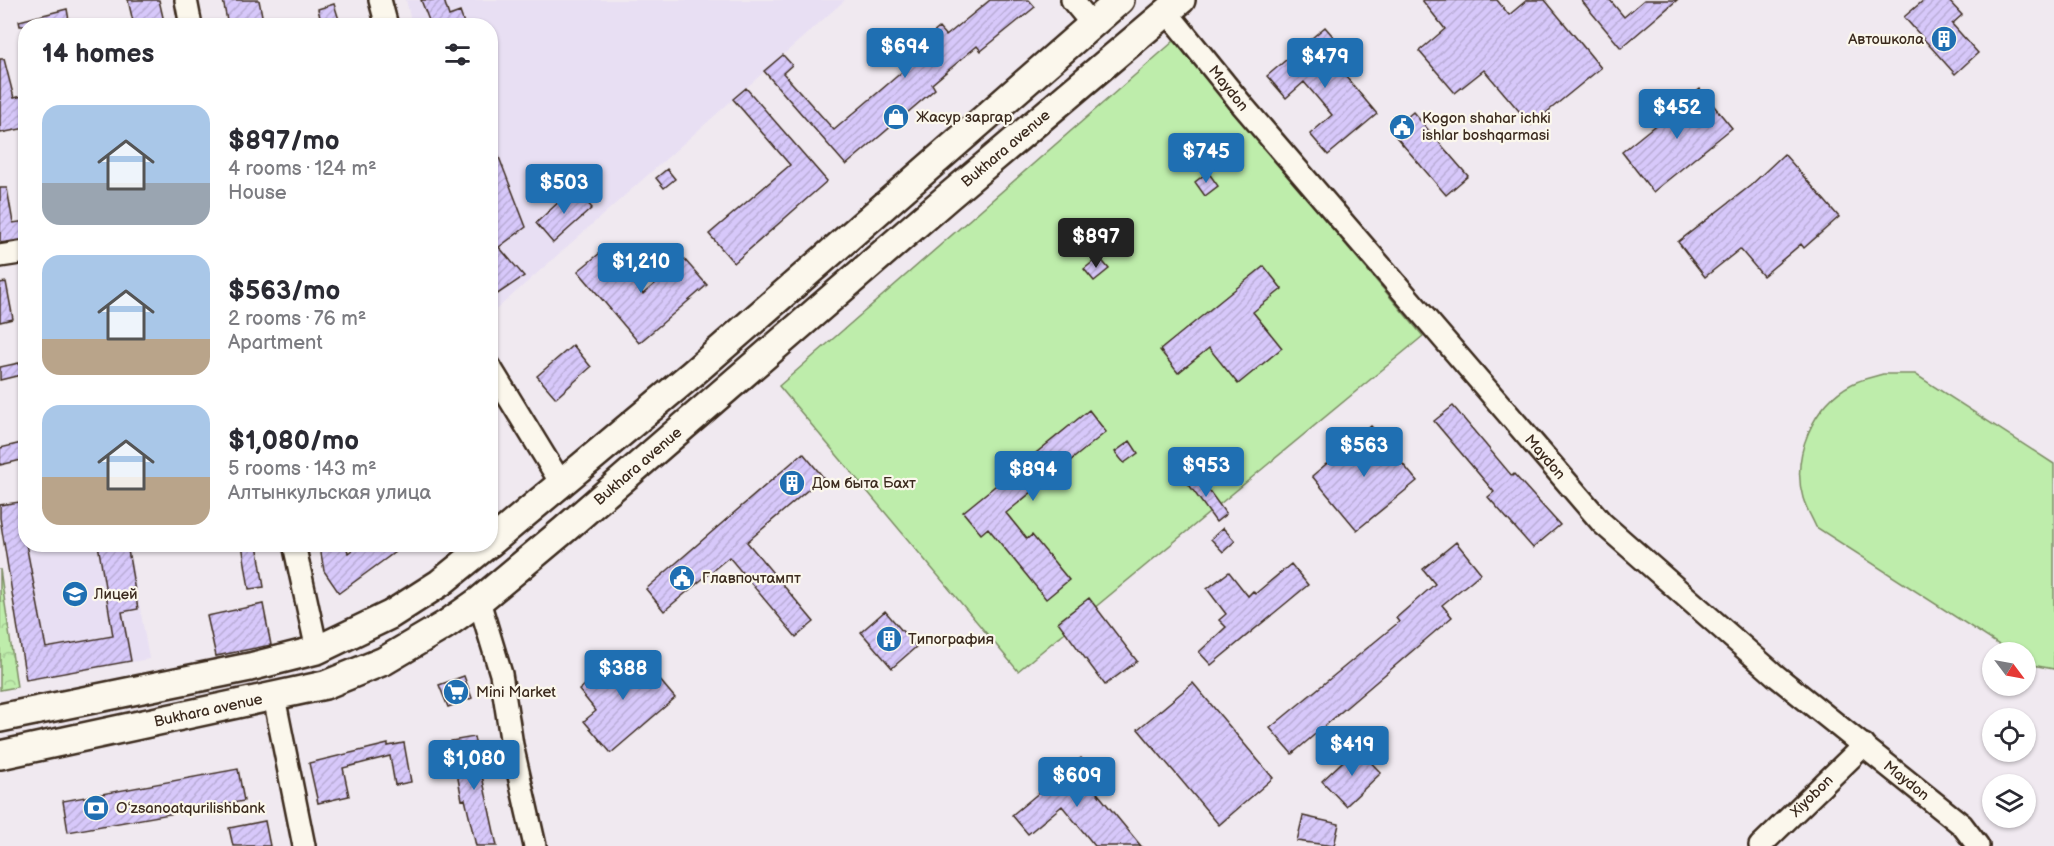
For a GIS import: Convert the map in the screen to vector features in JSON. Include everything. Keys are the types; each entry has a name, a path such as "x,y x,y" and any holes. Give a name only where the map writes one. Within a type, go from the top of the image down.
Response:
{"main road":[{"path":"498,536 692,374 1120,0"},
{"name":"Bukhara avenue","path":"0,755 326,684 375,665 445,625 479,601 714,401 1168,4"},
{"path":"692,374 714,401"},
{"path":"0,718 250,667 317,650 390,615 447,578 479,552"}],"street":[{"path":"186,0 189,18"},
{"path":"380,0 385,18"},
{"path":"1072,0 1092,24"},
{"name":"Maydon","path":"1168,4 1251,114 1602,523 1774,675 1962,825 1978,846"},
{"path":"0,256 18,253"},
{"path":"498,380 561,483"},
{"path":"296,552 317,650"},
{"path":"479,601 501,675 512,745 535,846"},
{"path":"274,697 304,846"},
{"name":"Xiyobon","path":"1760,846 1864,745"}],"shaded area":[{"path":"406,0 845,0 498,308 498,18 410,18"},
{"name":"Лицей","path":"18,502 18,552 130,552 149,659 46,677 41,643 21,646 0,505"}],"green space":[{"path":"1174,41 1423,336 1018,671 779,386"},
{"path":"1883,374 1915,374 2054,464 2054,669 2036,666 2036,642 1994,642 1816,527 1804,502 1800,482 1800,465 1808,433 1826,404 1838,393 1863,379"},
{"path":"0,569 17,687 0,690"}],"building":[{"path":"128,0 159,0 163,18 132,18"},
{"path":"223,0 259,0 262,18 226,18"},
{"path":"421,0 444,0 449,16 460,12 462,18 428,18"},
{"path":"990,0 1029,0 1035,7 981,51 977,46 932,84 935,89 846,165 764,71 783,55 792,65 783,73 834,130 930,48 924,41 939,28 946,36"},
{"path":"1422,0 1497,0 1509,15 1527,0 1545,0 1601,68 1531,125 1484,70 1455,93 1419,51 1445,29"},
{"path":"1581,0 1610,0 1624,17 1644,0 1677,0 1621,48"},
{"name":"Автошкола","path":"1924,0 1948,0 1962,15 1952,24 1978,53 1955,74 1904,17"},
{"path":"334,4 338,18 320,18 318,9"},
{"path":"67,9 69,18 31,18"},
{"path":"1325,27 1344,49 1331,59 1377,114 1328,155 1310,134 1332,115 1304,82 1286,98 1267,76"},
{"path":"0,59 4,59 14,98 18,97 18,130 0,133"},
{"path":"746,88 827,181 734,263 709,234 790,165 733,99"},
{"path":"1700,89 1732,128 1653,192 1622,152"},
{"path":"1413,112 1468,176 1446,195 1391,131"},
{"path":"1784,154 1839,217 1804,248 1801,244 1763,276 1740,249 1705,277 1678,242 1750,186"},
{"path":"498,155 526,227 499,247 524,276 498,294"},
{"path":"667,169 675,179 664,188 656,178"},
{"path":"1208,172 1218,186 1205,196 1195,182"},
{"path":"0,188 7,188 13,223 18,222 18,240 0,243"},
{"path":"574,188 592,208 553,243 536,223"},
{"path":"605,249 643,294 684,259 707,285 639,343 578,271"},
{"path":"1099,257 1109,269 1094,281 1084,269"},
{"path":"1264,266 1282,289 1253,312 1282,348 1238,384 1209,348 1178,373 1160,350"},
{"path":"6,282 13,319 0,322 0,283"},
{"path":"573,345 591,367 556,398 537,376"},
{"path":"18,363 18,376 0,380 0,367"},
{"path":"1453,406 1512,476 1514,474 1560,525 1533,548 1488,497 1494,492 1434,421"},
{"path":"1089,410 1106,432 1006,513 1027,539 1032,535 1069,580 1046,599 988,528 981,534 963,512"},
{"path":"1371,426 1417,481 1357,530 1312,476"},
{"path":"1130,441 1138,453 1124,463 1115,452"},
{"path":"18,444 18,461 0,465 0,448"},
{"name":"Главпочтампт","path":"803,453 823,477 747,542 814,622 796,637 729,557 664,611 646,589"},
{"path":"1197,474 1226,514 1216,522 1187,482"},
{"path":"18,502 18,552 28,552 46,648 113,636 99,552 128,552 138,609 122,612 131,661 26,680 0,518 0,505"},
{"path":"1223,528 1235,541 1223,552 1211,539"},
{"path":"1456,542 1481,573 1442,605 1452,617 1292,754 1270,728 1399,622 1396,618 1435,584 1423,569"},
{"path":"243,552 258,552 264,587 249,589"},
{"path":"321,552 395,552 339,593 324,571"},
{"path":"1291,564 1308,585 1211,665 1199,652 1226,627 1219,620 1226,614 1207,589 1229,572 1248,596 1253,591 1255,594"},
{"path":"1089,598 1137,661 1105,685 1058,622"},
{"path":"263,604 271,645 216,656 207,616"},
{"name":"Типография","path":"885,611 916,647 892,668 861,632"},
{"path":"621,654 637,674 648,666 675,698 611,753 584,721 596,711 579,690"},
{"name":"Mini Market","path":"464,676 472,698 448,707 439,685"},
{"path":"1193,683 1273,778 1219,825 1138,729"},
{"path":"474,737 497,846 476,846 465,799 462,800 451,741"},
{"path":"404,743 411,782 395,785 390,756 343,768 349,796 318,803 309,763 388,744 388,746"},
{"path":"1357,748 1381,773 1346,806 1322,781"},
{"path":"1081,758 1096,777 1089,783 1141,846 1095,846 1062,806 1028,834 1012,815"},
{"path":"238,769 244,801 68,832 63,801"},
{"path":"1303,816 1339,824 1334,846 1297,841"},
{"path":"265,821 270,846 233,846 229,828"}],"place":[{"name":"Автошкола","path":"1944,39"},
{"name":"Жасур заргар","path":"896,117"},
{"name":"Kogon shahar ichki ishlar boshqarmasi","path":"1402,127"},
{"name":"Дом быта Бахт","path":"792,483"},
{"name":"Главпочтампт","path":"682,578"},
{"name":"Лицей","path":"75,594"},
{"name":"Типография","path":"889,639"},
{"name":"Mini Market","path":"456,692"},
{"name":"Oʻzsanoatqurilishbank","path":"96,808"}]}
